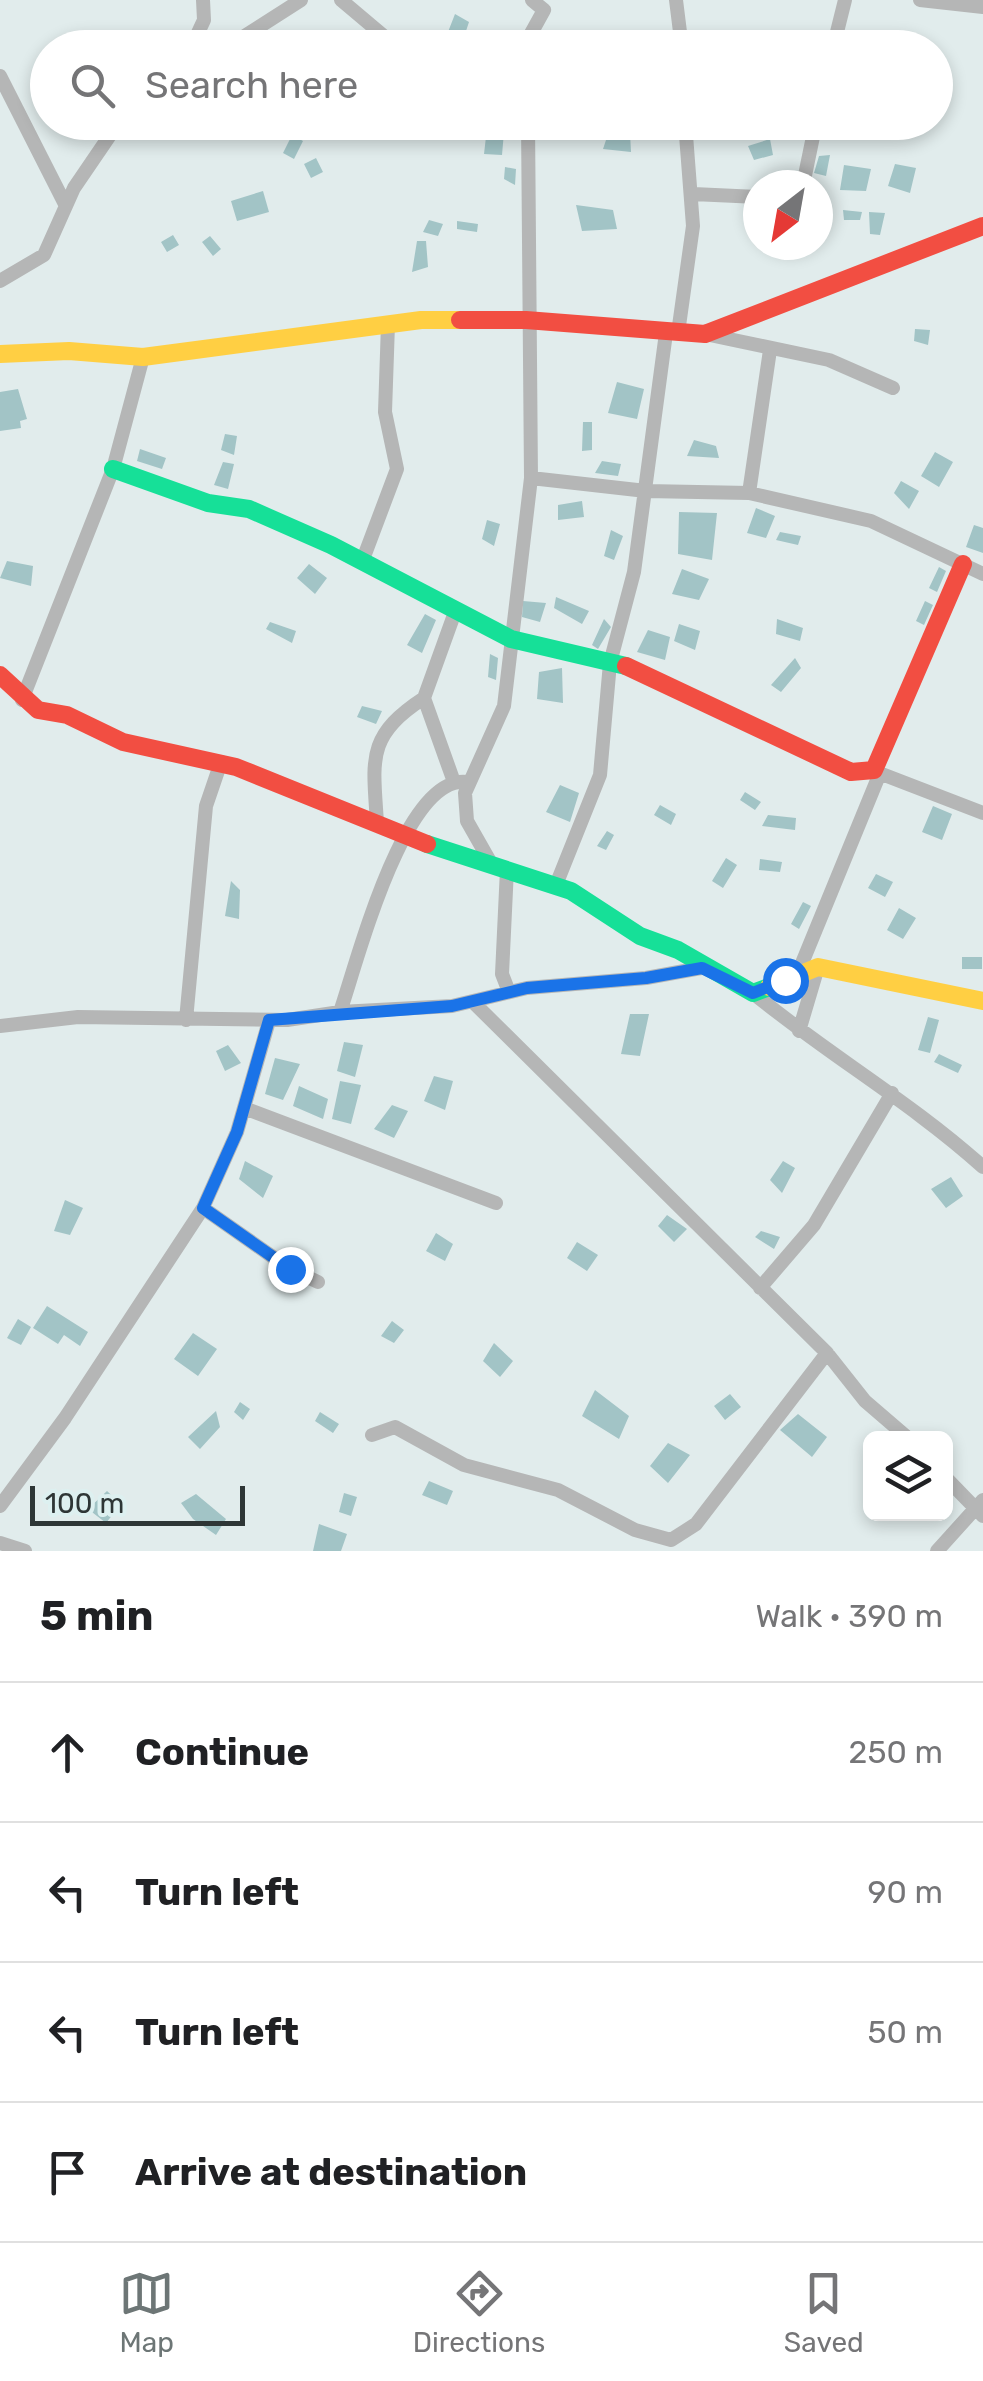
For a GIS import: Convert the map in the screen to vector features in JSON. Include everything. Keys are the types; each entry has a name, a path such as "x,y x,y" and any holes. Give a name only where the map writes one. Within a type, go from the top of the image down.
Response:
{"street":[{"path":"199,30 204,20 202,0"},
{"path":"254,30 302,0"},
{"path":"341,0 377,30"},
{"path":"676,0 680,30"},
{"path":"838,30 845,0"},
{"path":"920,0 983,7"},
{"path":"532,30 543,3"},
{"path":"0,76 30,135"},
{"path":"32,140 65,204"},
{"path":"0,281 44,255 65,204 107,140"},
{"path":"340,1012 417,811 461,782 499,726 531,478 526,320 528,140"},
{"path":"556,885 595,796 610,663 634,572 672,334 690,268 693,194 687,140"},
{"path":"806,170 812,140"},
{"path":"693,194 743,196"},
{"path":"705,334 983,226"},
{"path":"0,354 69,351 143,357 388,324 526,320 705,334 829,360 892,388"},
{"path":"362,562 397,469 386,412 388,324"},
{"path":"749,493 770,350"},
{"path":"22,700 113,470 143,357"},
{"path":"113,470 208,504 249,508 511,639 658,677 704,704 839,767 877,772 983,813"},
{"path":"531,478 646,492 749,493 871,520 983,574"},
{"path":"798,974 963,564"},
{"path":"377,823 373,764 379,740 393,718 424,698 456,612"},
{"path":"0,675 22,700 38,710 68,715 123,742 220,762 406,835 587,899 640,936 678,950 702,968 753,993 799,1031 892,1093 983,1167"},
{"path":"424,698 461,782 467,820 499,867 502,974 509,992"},
{"path":"186,1020 206,806 220,762"},
{"path":"799,1031 818,967"},
{"path":"753,993 818,967 983,1001"},
{"path":"0,1026 78,1017 269,1020 474,1003 509,992 702,968"},
{"path":"474,1003 827,1352 865,1401 900,1431"},
{"path":"0,1506 65,1418 203,1208 244,1108 269,1020"},
{"path":"760,1288 814,1225 892,1093"},
{"path":"244,1108 496,1203"},
{"path":"203,1208 290,1269 318,1282"},
{"path":"372,1434 395,1427 464,1466 558,1490 634,1530 670,1540 696,1524 827,1352"},
{"path":"937,1551 980,1508 953,1484"},
{"path":"0,1543 25,1551"}],"building":[{"path":"455,14 469,22 466,30 449,30"},
{"path":"290,140 303,141 294,159 283,153"},
{"path":"486,140 503,140 502,155 484,154"},
{"path":"606,140 630,140 631,152 603,149"},
{"path":"770,140 773,155 754,160 748,146"},
{"path":"830,155 827,170 815,170 819,156"},
{"path":"316,158 323,172 311,178 304,164"},
{"path":"895,164 916,168 910,193 888,186"},
{"path":"844,165 871,169 866,191 840,190"},
{"path":"505,167 516,169 515,185 504,179"},
{"path":"263,191 269,212 237,221 231,201"},
{"path":"576,205 613,210 617,229 582,231"},
{"path":"843,210 862,212 860,220 844,220"},
{"path":"869,212 885,213 880,235 870,234"},
{"path":"429,220 443,224 438,236 423,232"},
{"path":"457,221 478,224 477,232 457,229"},
{"path":"173,235 179,245 167,252 161,242"},
{"path":"210,236 221,249 213,256 202,242"},
{"path":"417,241 426,241 428,267 412,272"},
{"path":"915,329 930,330 928,345 914,341"},
{"path":"617,382 644,389 637,419 608,413"},
{"path":"18,389 27,419 20,421 21,428 0,431 0,392"},
{"path":"583,422 592,422 592,450 582,451"},
{"path":"225,434 237,436 234,455 221,450"},
{"path":"694,440 716,446 719,458 687,456"},
{"path":"140,449 166,458 162,469 137,461"},
{"path":"935,452 953,462 939,487 921,476"},
{"path":"602,461 621,464 618,476 595,473"},
{"path":"223,462 234,464 228,489 214,485"},
{"path":"901,481 919,491 909,509 894,493"},
{"path":"582,501 584,517 558,520 558,505"},
{"path":"756,508 775,516 766,538 747,533"},
{"path":"679,512 717,513 712,560 678,554"},
{"path":"487,520 500,524 494,546 482,539"},
{"path":"974,525 983,528 983,553 966,547"},
{"path":"611,530 623,536 614,560 604,556"},
{"path":"780,532 801,536 798,545 776,540"},
{"path":"7,561 33,566 31,586 0,578"},
{"path":"309,564 327,578 315,594 297,578"},
{"path":"939,567 946,571 937,592 929,588"},
{"path":"682,569 709,579 699,600 672,594"},
{"path":"556,597 589,611 582,624 554,608"},
{"path":"523,601 546,603 540,622 522,617"},
{"path":"925,601 933,605 924,625 916,621"},
{"path":"425,614 436,620 422,653 407,645"},
{"path":"604,619 611,627 598,649 592,645"},
{"path":"777,619 803,628 800,641 776,634"},
{"path":"270,622 296,631 292,643 266,629"},
{"path":"679,624 700,631 695,650 674,641"},
{"path":"648,630 670,637 665,660 637,652"},
{"path":"490,654 498,658 496,680 488,677"},
{"path":"795,658 801,668 781,692 771,685"},
{"path":"562,668 563,703 537,699 539,672"},
{"path":"362,706 382,711 376,724 357,717"},
{"path":"560,785 579,793 570,822 546,812"},
{"path":"745,792 761,802 755,810 740,800"},
{"path":"660,805 676,814 671,825 654,815"},
{"path":"933,806 952,814 942,840 922,832"},
{"path":"768,815 796,818 795,830 762,826"},
{"path":"607,831 614,835 606,850 597,846"},
{"path":"726,858 737,865 723,888 712,881"},
{"path":"760,859 782,862 780,872 759,870"},
{"path":"876,874 893,882 885,897 868,888"},
{"path":"231,881 240,890 239,919 225,916"},
{"path":"803,902 811,906 799,929 791,924"},
{"path":"899,908 916,918 903,939 887,930"},
{"path":"962,957 982,957 982,969 962,969"},
{"path":"630,1014 649,1014 640,1056 621,1054"},
{"path":"928,1017 939,1020 930,1053 918,1050"},
{"path":"344,1042 363,1045 355,1077 337,1071"},
{"path":"228,1045 241,1063 225,1071 216,1051"},
{"path":"939,1054 962,1065 958,1073 934,1062"},
{"path":"275,1058 300,1064 283,1100 265,1094"},
{"path":"434,1076 453,1081 445,1110 424,1101"},
{"path":"340,1081 361,1085 351,1124 332,1119"},
{"path":"299,1086 328,1099 323,1119 293,1106"},
{"path":"392,1105 408,1111 394,1138 374,1129"},
{"path":"245,1161 273,1176 263,1198 239,1179"},
{"path":"783,1161 795,1168 782,1193 770,1180"},
{"path":"951,1177 963,1196 946,1208 931,1189"},
{"path":"65,1200 83,1208 70,1235 54,1231"},
{"path":"667,1215 687,1229 674,1242 658,1226"},
{"path":"761,1231 780,1237 774,1249 755,1237"},
{"path":"436,1233 453,1244 445,1261 426,1251"},
{"path":"577,1242 598,1255 587,1271 567,1258"},
{"path":"47,1306 88,1332 80,1346 64,1335 58,1344 33,1328"},
{"path":"18,1319 31,1327 21,1345 7,1338"},
{"path":"392,1321 404,1330 394,1343 381,1336"},
{"path":"193,1333 217,1349 198,1376 174,1359"},
{"path":"494,1343 513,1361 500,1377 483,1361"},
{"path":"595,1390 629,1416 619,1439 582,1416"},
{"path":"730,1394 741,1407 725,1420 714,1406"},
{"path":"240,1402 250,1409 243,1420 234,1412"},
{"path":"216,1411 220,1427 200,1449 188,1437"},
{"path":"320,1412 339,1424 333,1433 315,1421"},
{"path":"798,1414 827,1437 812,1457 780,1430"},
{"path":"668,1443 690,1455 668,1483 650,1466"},
{"path":"429,1481 453,1491 447,1505 422,1495"},
{"path":"107,1491 121,1504 106,1523 88,1509"},
{"path":"344,1493 357,1497 351,1516 339,1512"},
{"path":"196,1494 226,1519 216,1535 193,1519 181,1503"},
{"path":"319,1524 347,1534 341,1551 313,1551"}],"traffic: fast":[{"path":"113,469 208,503 249,509 331,545 511,639 626,666"},
{"path":"427,844 571,891 640,936 678,950 753,993 769,987"}],"traffic: slow":[{"path":"0,354 69,351 143,357 421,320 460,320"},
{"path":"769,987 818,967 983,1001"}],"traffic: jam":[{"path":"460,320 526,320 705,334 983,226"},
{"path":"626,666 851,772 874,770 963,564"},
{"path":"0,675 38,710 67,715 123,742 236,767 427,844"}],"route":[{"path":"290,1269 203,1208 237,1132 269,1020 452,1006 527,988 646,978 702,968 753,993 785,980"}]}
